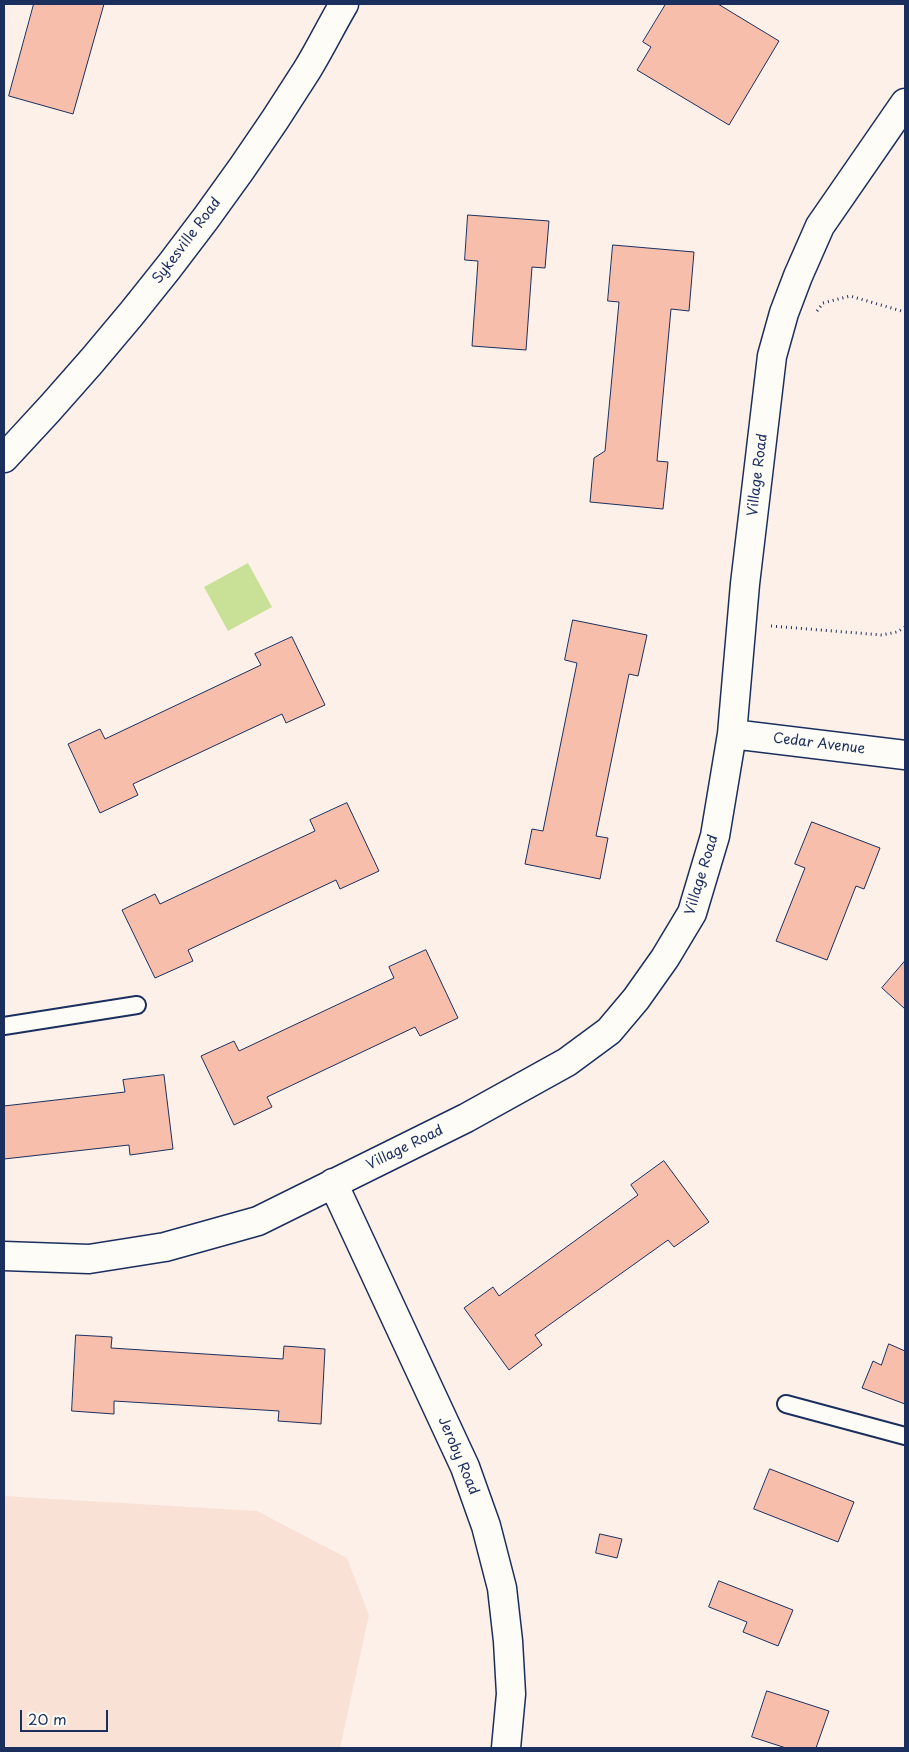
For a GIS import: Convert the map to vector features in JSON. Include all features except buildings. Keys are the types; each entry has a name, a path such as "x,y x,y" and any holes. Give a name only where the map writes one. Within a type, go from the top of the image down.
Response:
{"street":[{"name":"Sykesville Road","path":"4,458 115,336 186,244 252,153 307,69 344,4"},
{"name":"Village Road","path":"4,1256 89,1259 165,1247 258,1222 466,1118 567,1062 609,1031 636,1000 692,913 715,836 732,734 745,584 772,356 784,313 820,226 905,103"},
{"name":"Cedar Avenue","path":"732,734 905,755"},
{"name":"Jeroby Road","path":"333,1183 465,1467 486,1526 502,1588 508,1640 511,1694 506,1748"}],"lane":[{"path":"4,1026 137,1005"},
{"path":"786,1404 905,1436"}],"path":[{"path":"814,315 823,304 850,296 905,312"},
{"path":"764,625 882,635 898,632 905,627"}],"shaded area":[{"path":"4,1496 257,1511 347,1558 369,1615 340,1748 4,1748"}],"green space":[{"path":"248,563 272,607 228,631 204,587"}]}
